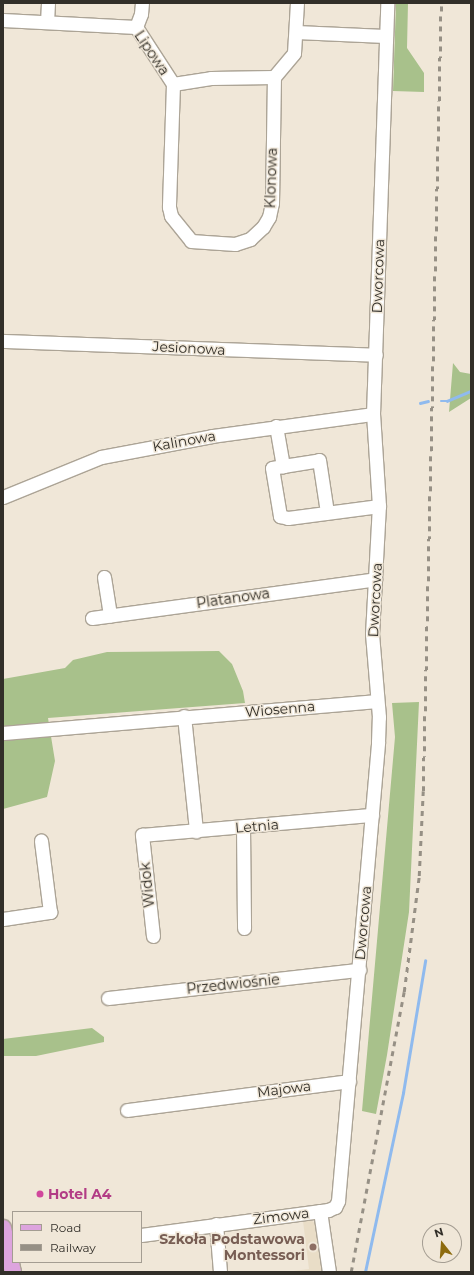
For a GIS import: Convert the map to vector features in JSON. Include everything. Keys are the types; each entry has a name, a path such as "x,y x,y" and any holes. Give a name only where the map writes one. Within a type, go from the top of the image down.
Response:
{"main road":[{"path":"7,1243 13,1272"}],"street":[{"path":"47,22 48,3"},
{"path":"136,27 141,14 142,3"},
{"path":"274,77 294,53 297,3"},
{"name":"Dworcowa","path":"340,1195 378,742 377,701 372,634 379,506 373,414 387,3"},
{"name":"Lipowa","path":"3,20 136,27 173,84 218,77 274,77"},
{"path":"296,35 385,36"},
{"name":"Klonowa","path":"173,84 169,207 171,216 191,241 235,244 250,240 263,227 269,217 272,203 274,77"},
{"name":"Jesionowa","path":"3,341 376,355"},
{"name":"Kalinowa","path":"3,497 101,457 276,426 373,414"},
{"path":"276,426 283,466"},
{"path":"327,512 319,460 272,468 280,516 285,518 379,506"},
{"path":"104,576 110,616"},
{"name":"Platanowa","path":"92,618 375,579"},
{"name":"Wiosenna","path":"3,733 184,716 377,701"},
{"path":"184,716 196,830"},
{"name":"Letnia","path":"142,835 372,815"},
{"path":"243,827 244,928"},
{"name":"Widok","path":"142,835 153,936"},
{"path":"3,919 50,912 41,841"},
{"name":"Przedwiośnie","path":"108,998 358,970"},
{"name":"Majowa","path":"127,1110 349,1081"},
{"name":"Zimowa","path":"142,1235 320,1211 335,1207 340,1195"},
{"path":"320,1211 329,1272"},
{"path":"216,1224 220,1272"}],"shaded area":[{"name":"Szkoła Podstawowa Montessori","path":"311,1220 317,1225 323,1272 286,1272 309,1269 303,1221"}],"green space":[{"path":"396,3 408,3 407,48 424,73 424,92 393,91"},
{"path":"453,363 460,372 471,374 471,398 449,412"},
{"path":"219,651 232,664 243,691 245,703 48,718 55,761 47,797 3,809 3,679 65,668 73,660 107,652"},
{"path":"419,702 409,912 387,1055 376,1114 362,1111 395,737 392,703"},
{"path":"92,1028 104,1037 104,1042 36,1056 3,1056 3,1039"}],"waterway":[{"path":"441,401 447,401 471,391"},
{"path":"420,403 428,401"},
{"path":"365,1272 403,1093 425,961"}],"railway":[{"path":"351,1272 404,992 419,876 423,791 441,3"}],"place":[{"name":"Hotel A4","path":"40,1194"},
{"name":"Szkoła Podstawowa Montessori","path":"313,1247"}]}
